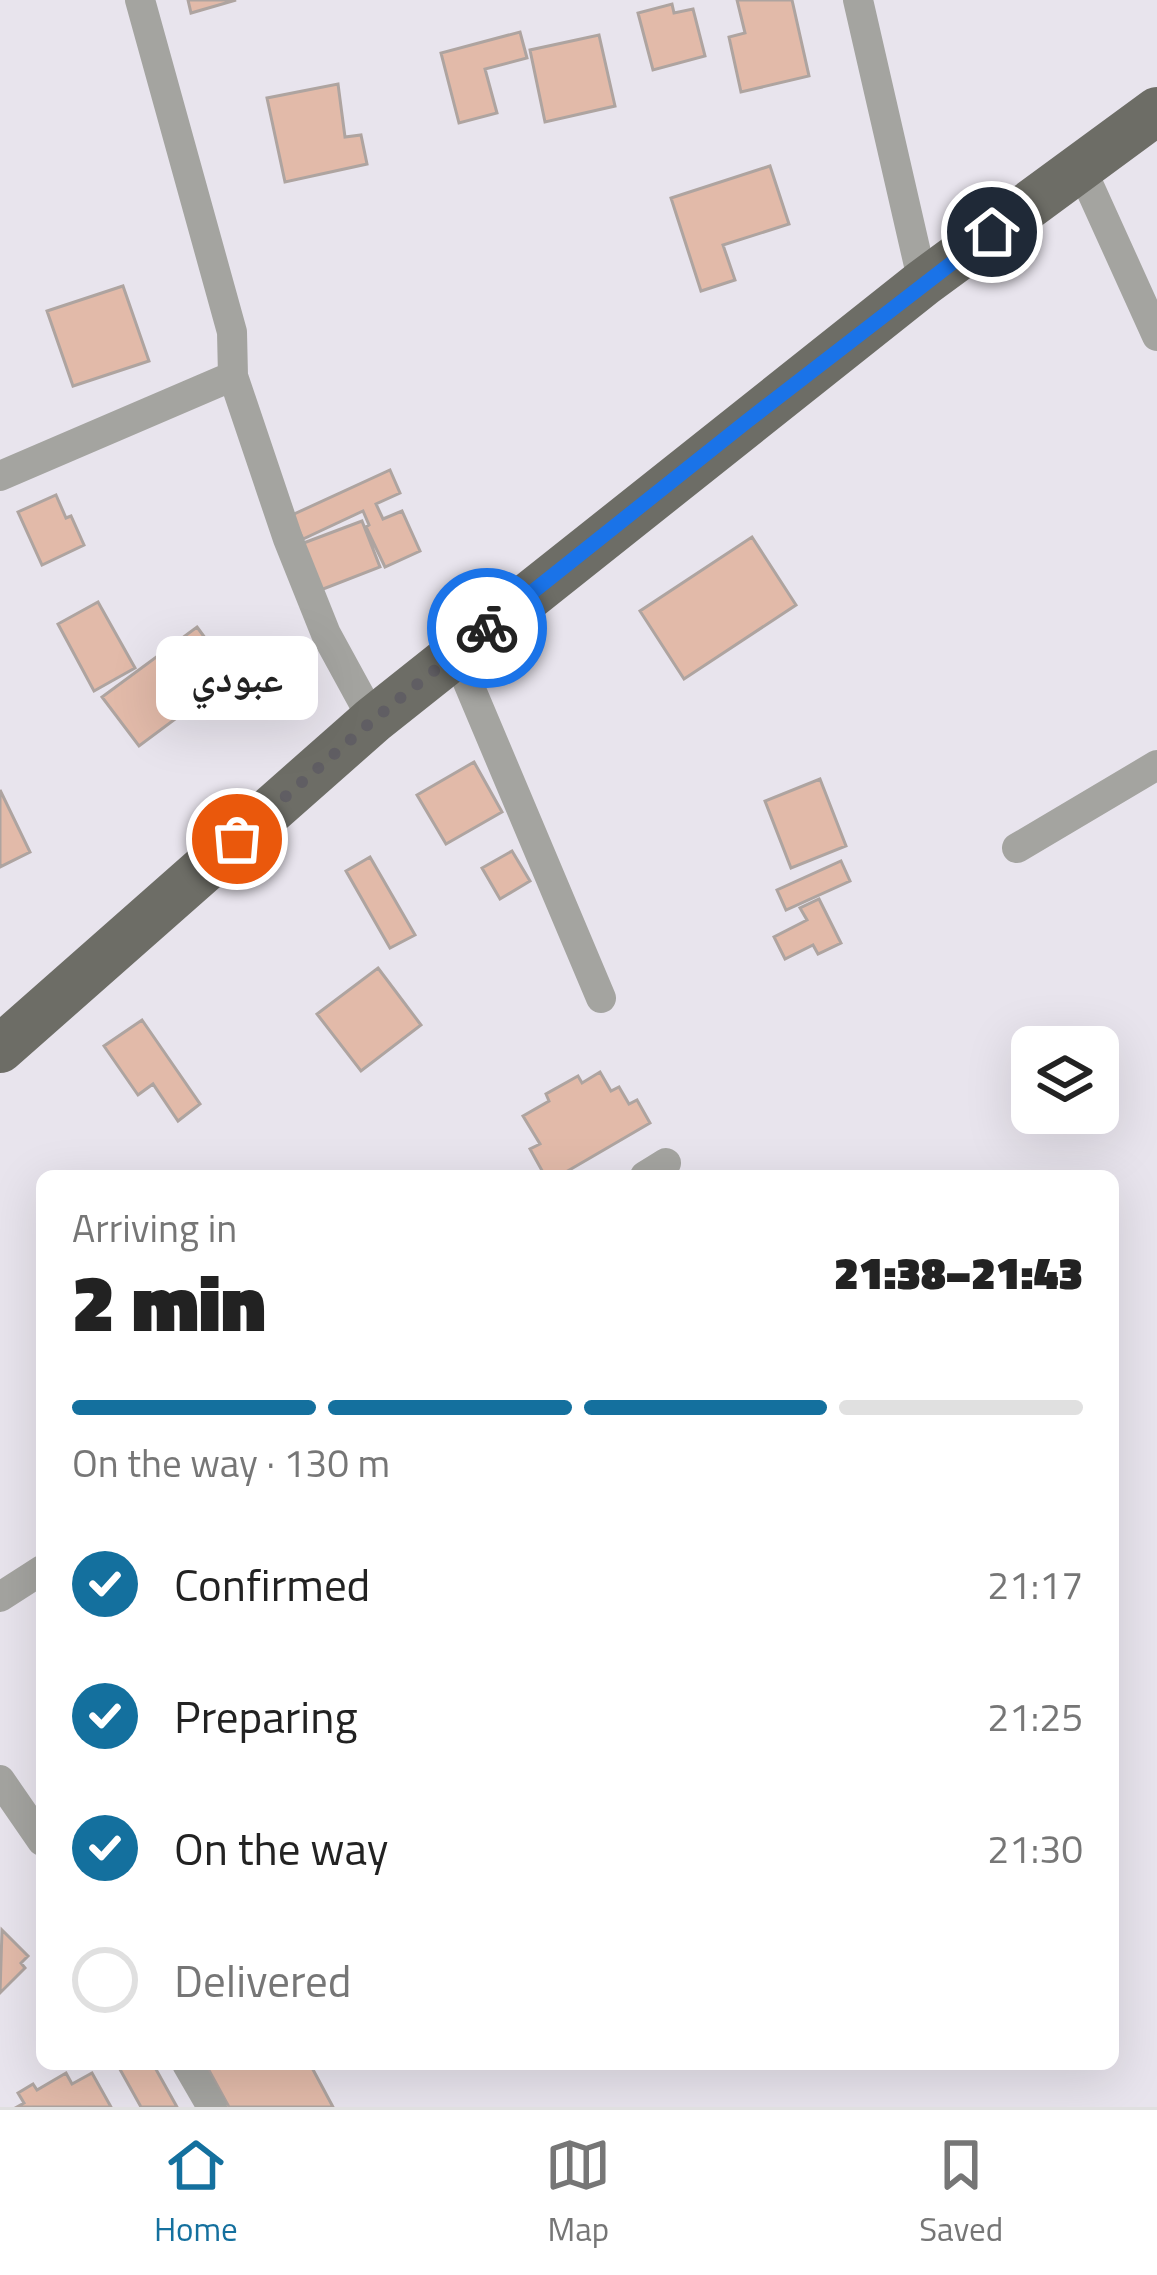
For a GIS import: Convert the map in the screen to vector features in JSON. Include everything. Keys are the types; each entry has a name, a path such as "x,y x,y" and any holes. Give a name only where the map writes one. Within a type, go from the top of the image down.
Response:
{"main road":[{"path":"0,1049 373,720 923,284 1157,111"}],"street":[{"path":"140,0 232,332 233,376 326,634 373,720"},
{"path":"858,0 923,284"},
{"path":"1080,166 1157,336"},
{"path":"0,476 233,376"},
{"path":"456,653 601,998"},
{"path":"1017,848 1157,764"},
{"path":"0,1598 36,1574"},
{"path":"0,1780 36,1832"},
{"path":"190,2070 212,2107"}],"building":[{"path":"188,0 236,0 191,13"},
{"path":"737,0 792,0 809,76 741,92 729,37 745,33"},
{"path":"672,4 674,13 693,9 705,56 653,70 638,13"},
{"path":"520,32 527,58 485,69 497,113 459,123 441,53"},
{"path":"599,35 615,106 545,122 530,50"},
{"path":"338,84 345,137 361,135 367,164 285,182 267,98"},
{"path":"770,166 789,224 723,245 735,280 701,291 671,198"},
{"path":"123,286 149,361 73,386 47,311"},
{"path":"390,470 400,493 376,504 383,519 402,511 420,551 385,567 363,511 303,539 292,515"},
{"path":"56,495 84,545 42,565 18,512"},
{"path":"362,521 380,567 318,591 301,544"},
{"path":"752,537 796,605 684,679 640,611"},
{"path":"98,602 135,668 94,691 58,624"},
{"path":"197,627 233,676 139,746 102,697"},
{"path":"474,762 502,812 446,844 417,795"},
{"path":"820,779 846,846 791,868 765,801"},
{"path":"0,790 30,852 0,867"},
{"path":"512,851 530,881 500,899 482,868"},
{"path":"370,857 415,935 390,948 346,871"},
{"path":"841,861 850,881 786,910 777,890"},
{"path":"819,899 841,943 818,954 813,945 785,959 774,937 807,920 800,908"},
{"path":"378,968 421,1025 361,1071 317,1014"},
{"path":"142,1020 200,1104 178,1121 153,1084 138,1095 104,1046"},
{"path":"600,1072 611,1091 619,1087 629,1104 637,1100 650,1123 569,1170 542,1170 530,1149 540,1144 523,1116 549,1101 546,1094 578,1076 582,1083"},
{"path":"2,1930 28,1956 21,1963 25,1968 0,1993"},
{"path":"120,2070 156,2070 177,2107 141,2107"},
{"path":"209,2070 313,2070 333,2107 229,2107"},
{"path":"66,2073 72,2084 92,2073 111,2107 17,2107 24,2103 18,2093 33,2084 37,2090"}],"way so far":[{"path":"237,839 487,628"}],"place":[{"name":"عبودي","path":"237,839"}],"route":[{"path":"487,628 992,232"}]}
